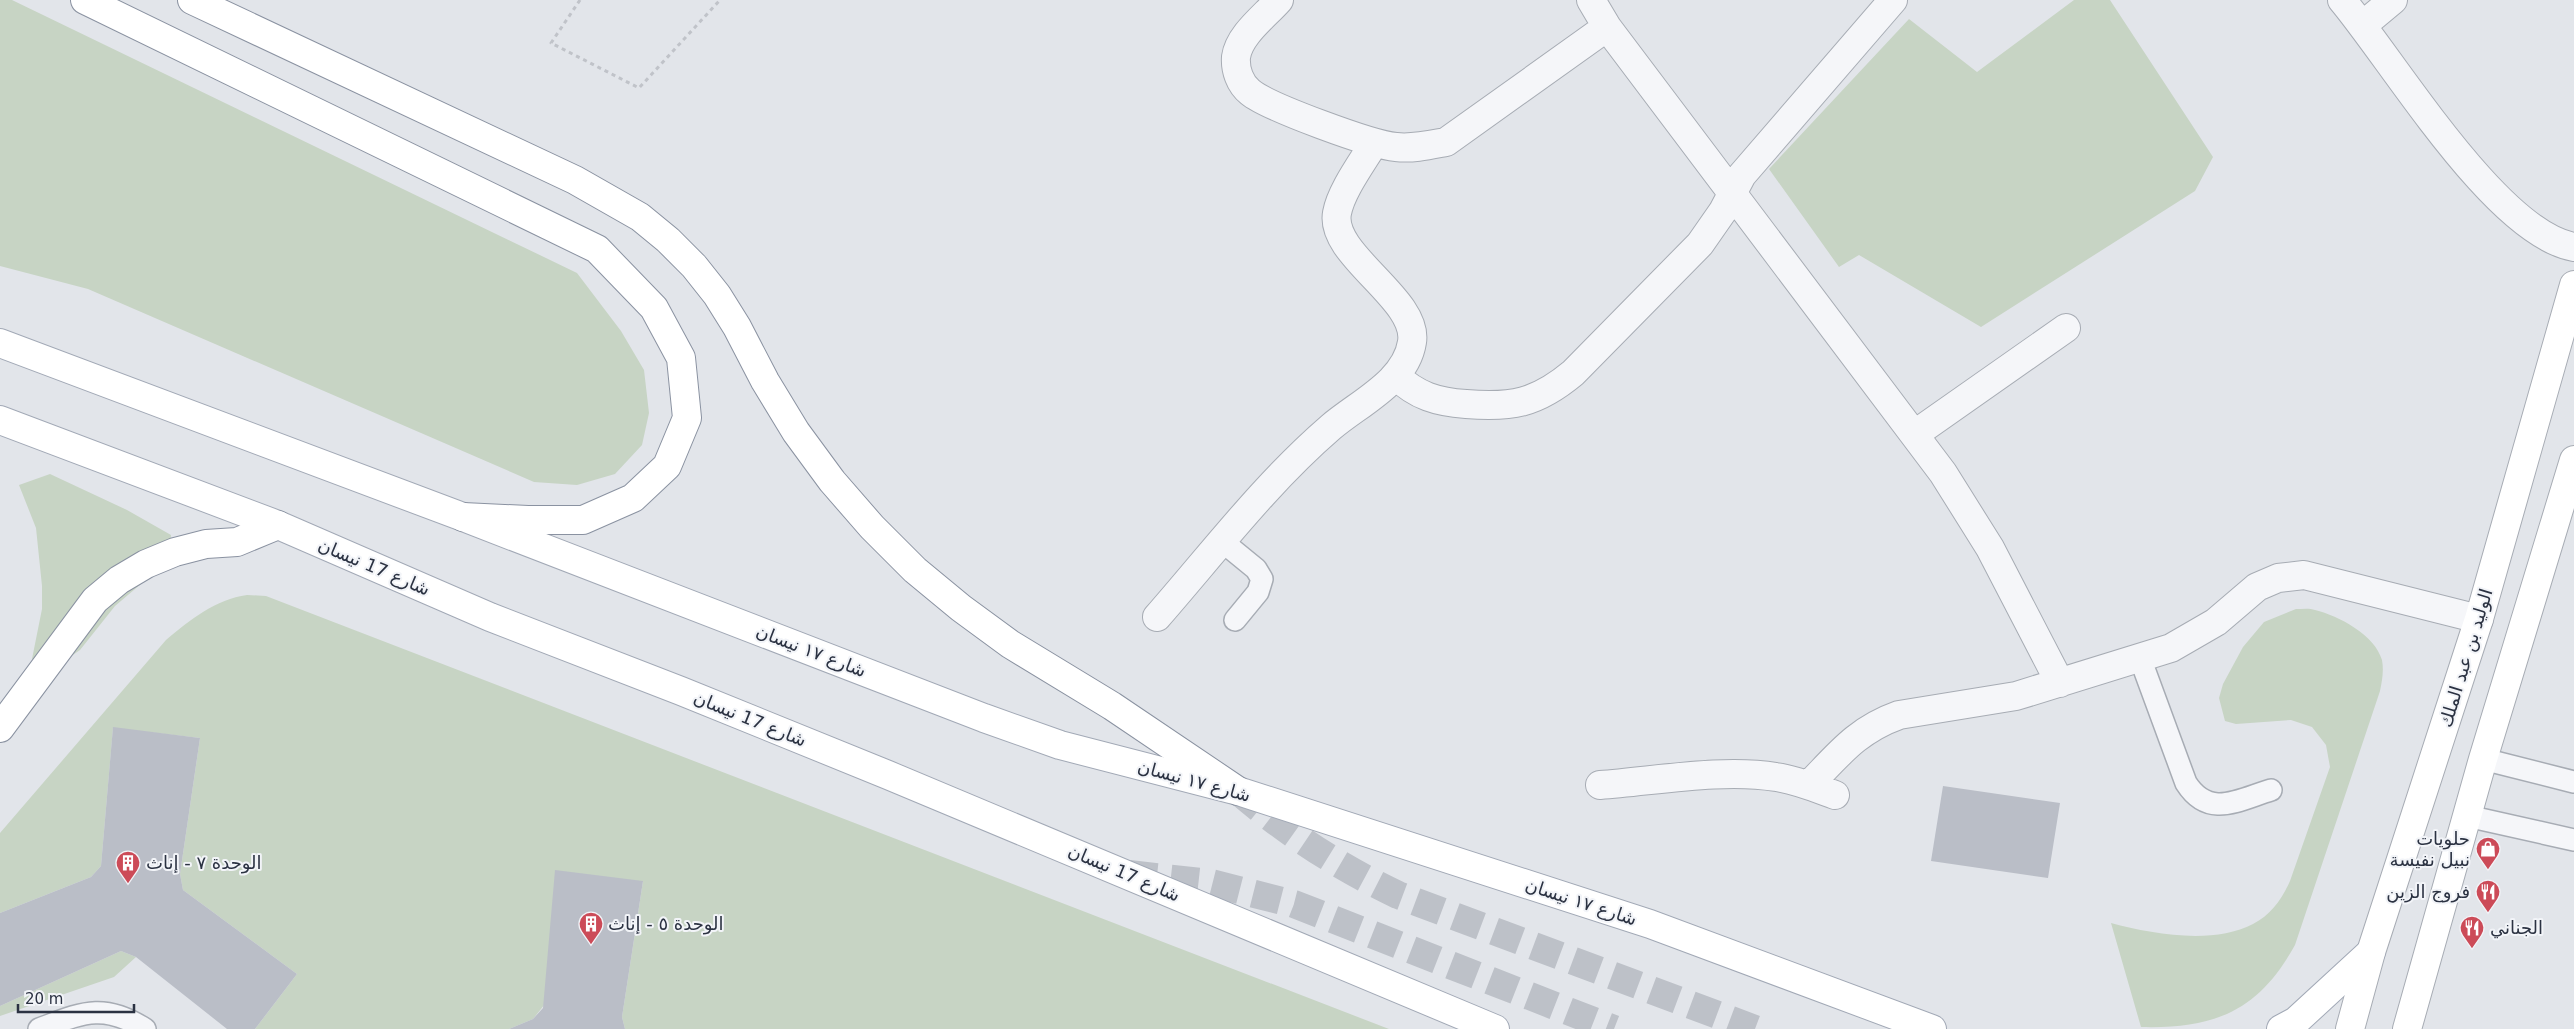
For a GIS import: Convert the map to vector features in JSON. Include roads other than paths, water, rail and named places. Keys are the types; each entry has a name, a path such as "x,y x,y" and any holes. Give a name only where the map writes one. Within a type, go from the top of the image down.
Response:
{"main road":[{"path":"0,343 464,517 583,520 633,498 667,466 686,418 681,358 654,308 597,249 85,0"},
{"path":"192,0 575,180 640,217 668,240 694,266 717,295 796,432 855,507 915,570 961,608 1010,644 1112,706 1238,792"},
{"name":"الوليد بن عبد الملك","path":"2350,1029 2371,952 2479,619 2574,284"},
{"name":"شارع 17 نيسان","path":"0,420 278,525 490,617 681,691 888,775 1495,1029"},
{"path":"2407,1029 2483,759 2574,460"},
{"name":"شارع ١٧ نيسان","path":"464,517 984,718 1060,745 1238,792 1650,924 1932,1029"},
{"path":"0,728 95,600 119,580 146,564 175,552 206,544 237,542 278,525"},
{"path":"2281,1029 2296,1020 2371,952"}],"street":[{"path":"1279,0 1240,44 1236,57 1237,71 1249,92 1270,103 1374,143 1397,148 1422,147 1446,142 1607,27"},
{"path":"1590,0 1607,27 1915,434 1990,548 2060,682"},
{"path":"1396,376 1405,385 1427,398 1439,402 1495,407 1515,405 1556,387 1573,373 1700,244 1754,160 1893,0"},
{"path":"2342,0 2363,25 2445,136 2498,199 2530,227 2548,238 2574,247"},
{"path":"2363,25 2393,0"},
{"path":"1157,617 1287,469 1331,428 1396,376 1405,365 1410,352 1412,329 1409,318 1343,239 1336,221 1340,202 1374,143"},
{"path":"1915,434 2066,328"},
{"path":"1809,785 1850,742 1865,730 1882,721 1900,715 2016,696 2171,648 2195,636 2216,622 2257,587 2278,578 2304,575 2479,619"},
{"path":"1600,785 1732,774 1778,777 1809,785 1835,795"}],"lane":[{"path":"1223,542 1256,569 1262,579 1258,592 1235,620"},
{"path":"2140,658 2186,783 2192,793 2202,801 2226,804 2271,790"},
{"path":"2483,759 2574,782"},
{"path":"2467,816 2574,840"},
{"path":"39,1029 72,1016 97,1011 123,1016 145,1029"}],"tunnel":[{"path":"1238,791 1315,849 1355,873 1398,895 1755,1029"},
{"path":"1129,874 1211,883 1294,904 1614,1029"}],"place":[{"name":"حلويات نبيل نفيسة","path":"2488,870"},
{"name":"الوحدة ٧ - إناث","path":"128,884"},
{"name":"فروج الزين","path":"2488,913"},
{"name":"الوحدة ٥ - إناث","path":"591,945"},
{"name":"الجناني","path":"2472,949"}]}
